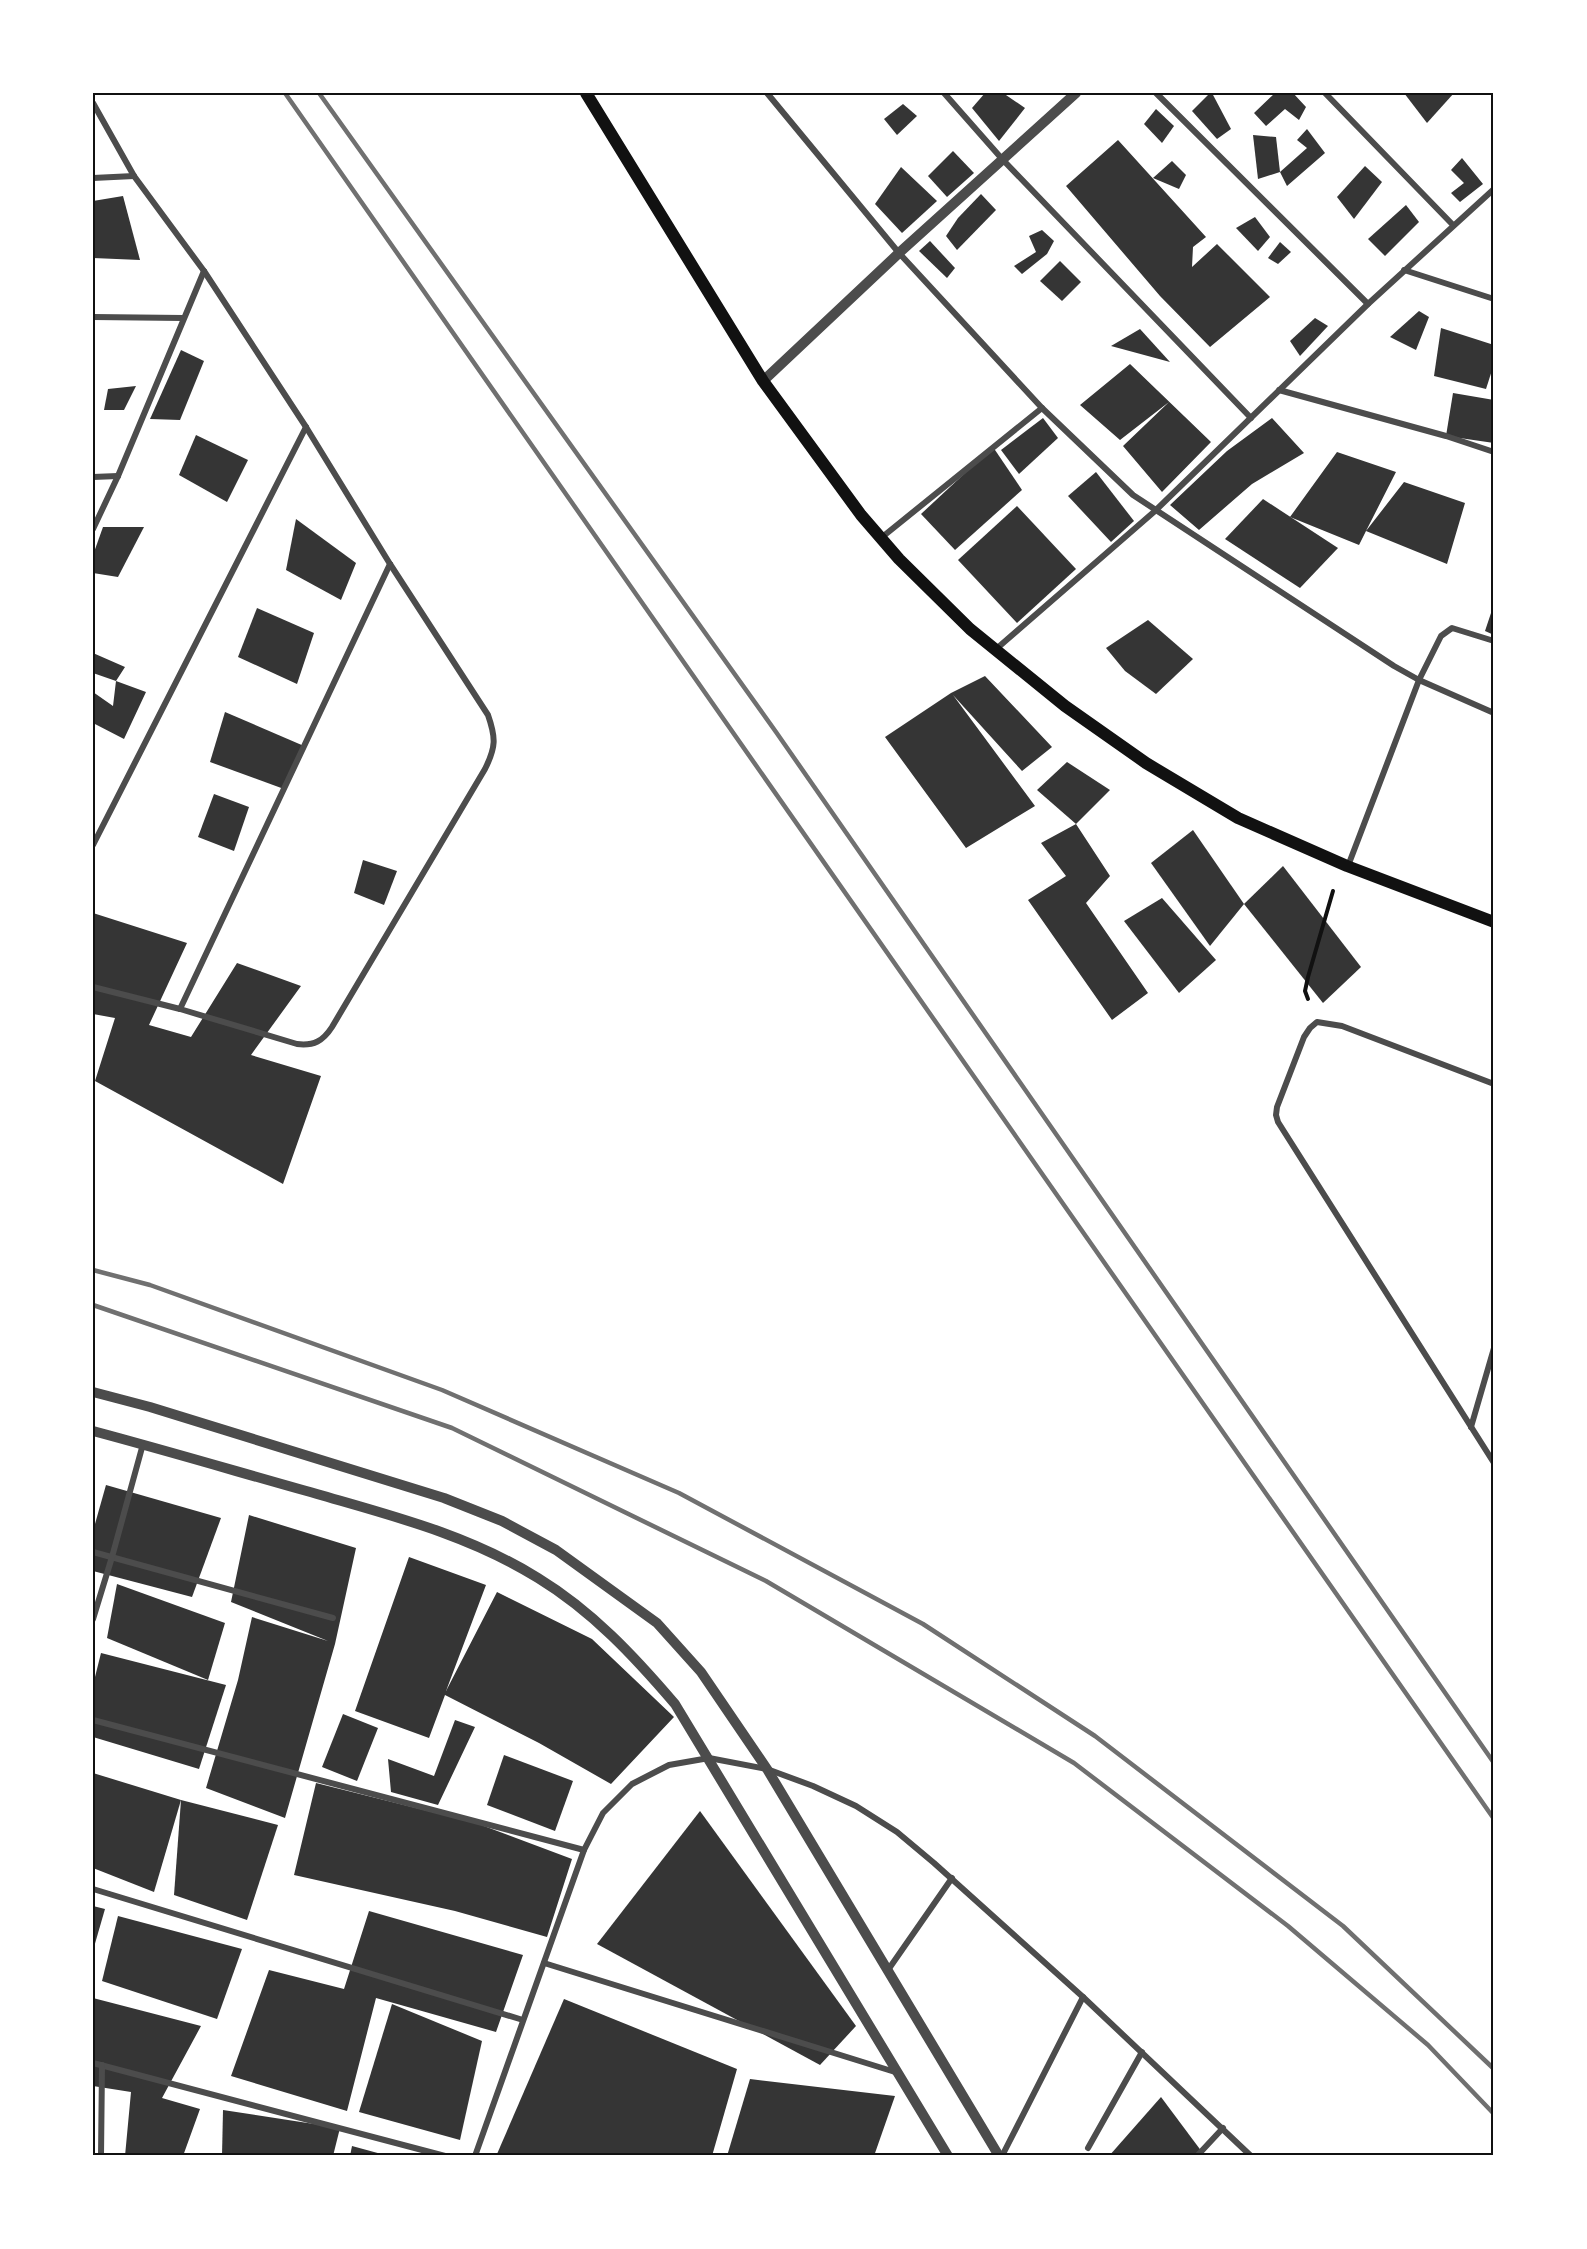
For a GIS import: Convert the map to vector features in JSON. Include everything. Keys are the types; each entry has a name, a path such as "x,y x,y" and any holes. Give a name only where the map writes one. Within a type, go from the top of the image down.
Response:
{"main road":[{"path":"586,93 763,381 861,515 899,559 995,651 1065,706 1146,763 1239,818 1344,865 1494,922"}],"street":[{"path":"767,93 899,253 1042,408 1133,495 1394,666 1419,680 1494,713"},
{"path":"944,93 1003,160 1251,418"},
{"path":"763,381 899,253 1076,93"},
{"path":"1156,93 1368,304"},
{"path":"1325,93 1453,225"},
{"path":"93,104 134,176 204,271 306,427 390,564 488,715 494,733 494,752 485,769 326,1036 318,1043 297,1044 180,1009 93,987"},
{"path":"93,178 134,176"},
{"path":"995,651 1155,511 1368,304 1494,189"},
{"path":"1404,270 1494,299"},
{"path":"93,529 118,476 204,271"},
{"path":"93,317 183,318"},
{"path":"1279,390 1446,436 1494,452"},
{"path":"881,538 1042,408"},
{"path":"93,845 306,427"},
{"path":"93,477 118,476"},
{"path":"180,1009 390,564"},
{"path":"1344,865 1419,680 1441,636 1452,628 1494,641"},
{"path":"1494,1084 1342,1026 1317,1022 1304,1037 1276,1115 1278,1122 1494,1463"},
{"path":"1471,1427 1494,1348"},
{"path":"93,1392 150,1407 444,1498 502,1521 556,1550 657,1623 701,1672 767,1769 1001,2156"},
{"path":"93,1431 426,1526 484,1548 538,1578 589,1614 634,1656 668,1696 709,1758 948,2156"},
{"path":"93,1619 142,1444"},
{"path":"93,1552 333,1618"},
{"path":"93,1720 584,1850"},
{"path":"475,2156 584,1850 603,1813 632,1784 669,1765 709,1758 767,1769 813,1785 856,1806 897,1832 952,1878 1083,1997 1251,2156"},
{"path":"888,1970 952,1878"},
{"path":"93,1890 523,2020"},
{"path":"544,1963 896,2072"},
{"path":"1001,2156 1083,1997"},
{"path":"1088,2148 1142,2052"},
{"path":"93,2063 445,2156"},
{"path":"101,2156 102,2065"},
{"path":"1197,2156 1222,2128"}],"path":[{"path":"1317,1022 1305,991 1344,865"}],"building":[{"path":"985,93 1003,93 1025,108 999,141 972,108"},
{"path":"1210,93 1231,129 1217,139 1192,111"},
{"path":"1275,93 1293,93 1306,107 1299,120 1285,109 1266,126 1254,113"},
{"path":"1404,93 1454,93 1427,123"},
{"path":"903,104 917,116 897,135 884,119"},
{"path":"1156,109 1174,126 1162,143 1144,124"},
{"path":"1307,129 1325,153 1287,186 1280,172 1307,148 1297,140"},
{"path":"1253,135 1276,137 1280,172 1258,179"},
{"path":"1118,140 1206,237 1193,247 1192,267 1217,244 1270,297 1210,347 1160,296 1066,186"},
{"path":"953,151 974,173 947,197 928,176"},
{"path":"1462,158 1483,184 1460,202 1451,193 1464,183 1451,170"},
{"path":"1172,161 1186,175 1179,189 1153,178"},
{"path":"1365,166 1382,182 1354,219 1337,197"},
{"path":"901,167 937,201 902,233 875,204"},
{"path":"981,194 996,210 957,250 946,236 958,218"},
{"path":"123,196 140,260 93,258 93,201"},
{"path":"1406,205 1419,222 1385,256 1368,239"},
{"path":"1255,217 1270,237 1258,251 1236,228"},
{"path":"1042,230 1054,241 1047,254 1022,274 1014,266 1036,252 1029,236"},
{"path":"930,241 955,268 947,278 919,251"},
{"path":"1280,242 1291,252 1278,264 1268,258"},
{"path":"1060,261 1081,282 1062,301 1040,281"},
{"path":"1419,311 1429,317 1416,350 1390,337"},
{"path":"1315,318 1328,326 1300,356 1290,341"},
{"path":"1441,328 1494,345 1494,364 1486,389 1434,376"},
{"path":"1140,329 1170,362 1111,346"},
{"path":"181,350 204,361 180,420 150,419"},
{"path":"1130,364 1211,442 1162,492 1123,446 1169,402 1120,440 1080,405"},
{"path":"136,386 124,410 104,410 108,389"},
{"path":"1453,393 1494,400 1494,443 1446,436"},
{"path":"1043,418 1058,438 1019,474 1001,450"},
{"path":"1272,418 1304,453 1252,484 1199,530 1170,505 1227,451"},
{"path":"196,435 248,460 227,502 179,475"},
{"path":"993,447 1022,490 955,550 921,514"},
{"path":"1337,452 1396,472 1359,545 1290,517"},
{"path":"1096,472 1134,521 1111,542 1068,496"},
{"path":"1404,482 1465,503 1447,564 1366,531"},
{"path":"1263,499 1338,548 1300,588 1225,539"},
{"path":"1017,506 1076,569 1017,623 958,560"},
{"path":"296,519 356,563 341,600 286,570"},
{"path":"103,527 144,527 118,577 93,573 93,555"},
{"path":"1494,604 1494,635 1485,631"},
{"path":"257,608 314,633 297,684 238,657"},
{"path":"1148,620 1193,659 1156,694 1125,671 1106,648"},
{"path":"93,653 125,667 116,681 93,673"},
{"path":"985,676 1052,747 1022,771 953,695 1035,806 966,848 885,737 951,693"},
{"path":"116,681 146,692 124,739 93,723 93,692 113,706"},
{"path":"225,712 304,746 284,789 210,762"},
{"path":"1067,762 1110,790 1076,824 1037,790"},
{"path":"214,794 249,807 234,851 198,837"},
{"path":"1076,824 1110,876 1086,903 1148,993 1112,1020 1028,900 1066,876 1041,843"},
{"path":"1193,830 1244,904 1210,946 1151,863"},
{"path":"363,860 397,871 384,905 354,893"},
{"path":"1283,866 1361,967 1323,1003 1244,904"},
{"path":"1162,898 1216,960 1179,993 1124,921"},
{"path":"93,913 187,943 149,1025 191,1037 237,963 301,986 251,1055 321,1076 283,1184 95,1081 115,1018 93,1014"},
{"path":"106,1485 221,1518 192,1597 93,1571 93,1531"},
{"path":"249,1515 356,1548 335,1644 285,1818 206,1788 238,1680 252,1617 328,1641 231,1602"},
{"path":"409,1557 486,1585 446,1691 497,1592 592,1639 674,1717 611,1784 539,1743 445,1695 429,1738 355,1711"},
{"path":"117,1584 225,1623 208,1680 107,1638"},
{"path":"101,1653 226,1685 199,1769 93,1737 93,1685"},
{"path":"343,1714 378,1728 357,1781 322,1767"},
{"path":"455,1720 475,1727 438,1805 391,1792 388,1759 434,1776"},
{"path":"504,1755 573,1781 555,1831 487,1805"},
{"path":"93,1773 181,1800 154,1892 93,1868"},
{"path":"316,1783 476,1823 572,1859 547,1937 455,1911 294,1875"},
{"path":"181,1800 278,1825 247,1920 174,1895"},
{"path":"700,1811 856,2026 820,2065 597,1944"},
{"path":"93,1906 105,1909 94,1947 93,1947"},
{"path":"369,1911 523,1955 496,2032 376,1998 347,2111 231,2076 269,1970 344,1989"},
{"path":"118,1916 242,1949 217,2019 102,1981"},
{"path":"93,1998 201,2026 162,2098 200,2109 183,2156 125,2156 131,2092 93,2086"},
{"path":"564,1999 737,2069 712,2156 504,2156 497,2154"},
{"path":"392,2004 482,2041 460,2140 359,2112"},
{"path":"750,2079 895,2096 874,2156 727,2156"},
{"path":"1161,2097 1205,2156 1109,2156"},
{"path":"223,2110 340,2128 333,2156 222,2156"},
{"path":"352,2146 385,2155 385,2156 350,2156"}],"railway":[{"path":"285,93 1494,1819"},
{"path":"319,93 776,732 1494,1763"},
{"path":"93,1270 150,1285 442,1390 679,1493 923,1624 1095,1736 1343,1926 1494,2069"},
{"path":"93,1305 452,1428 766,1581 1074,1763 1288,1926 1428,2045 1494,2114"}]}
